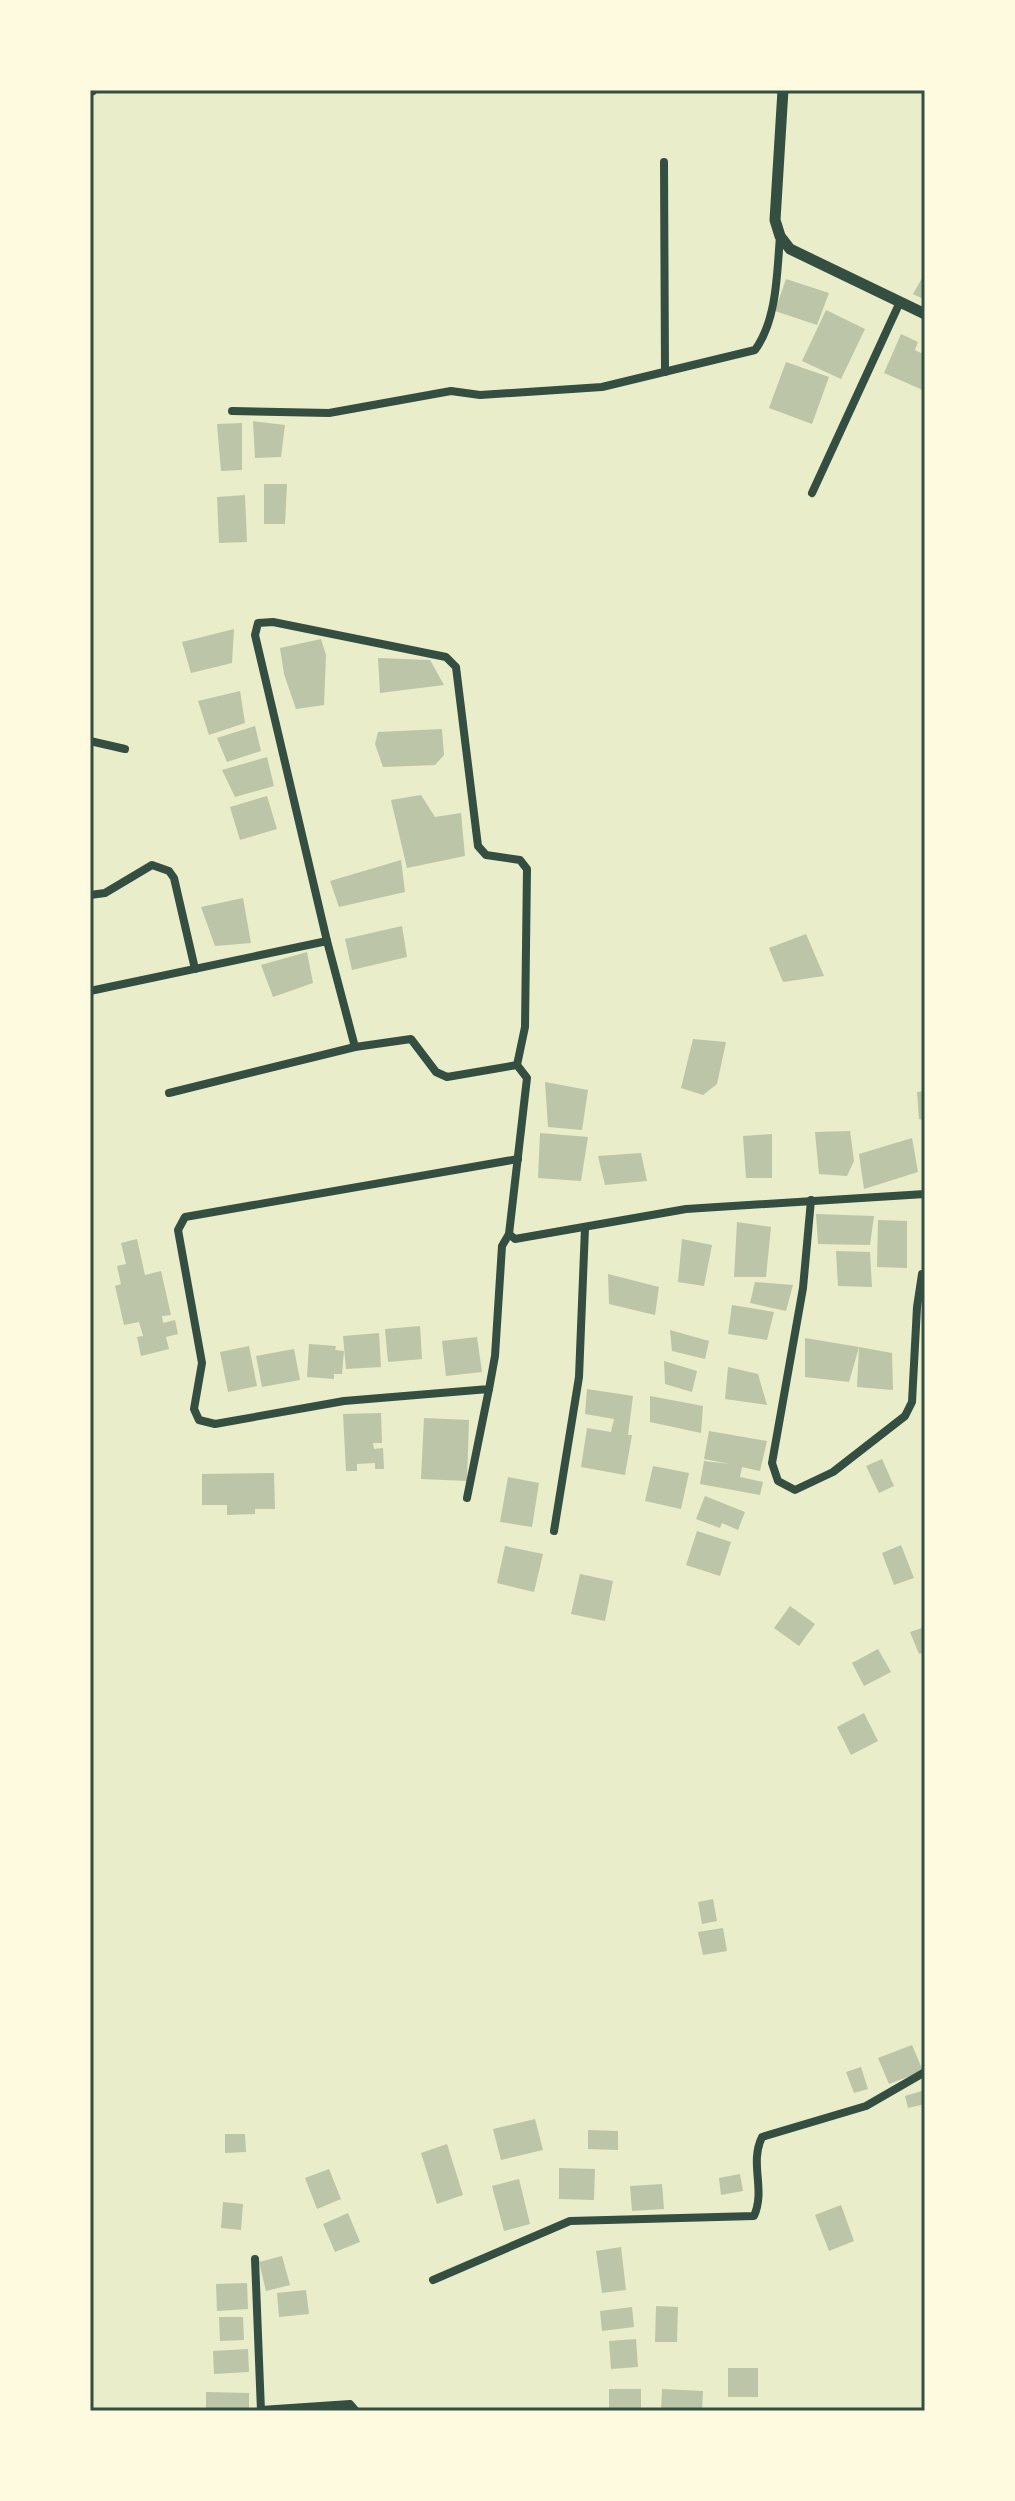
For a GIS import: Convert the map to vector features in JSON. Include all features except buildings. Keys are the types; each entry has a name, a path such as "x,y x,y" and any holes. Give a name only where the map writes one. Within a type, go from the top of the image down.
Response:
{"street":[{"path":"783,90 775,220 780,236 790,249 925,314"},
{"path":"664,162 665,372"},
{"path":"232,411 329,413 451,391 480,395 602,387 755,350 765,337 768,324 780,236"},
{"path":"812,493 900,302"},
{"path":"355,1047 255,635 258,623 273,622 446,657 456,667 478,846 486,855 520,860 527,869 525,1027 517,1065 527,1078 509,1234 502,1246 495,1356 467,1498"},
{"path":"90,741 125,749"},
{"path":"90,895 105,893 152,865 169,871 174,878 195,969"},
{"path":"90,991 327,941"},
{"path":"169,1093 355,1047 411,1039 436,1072 447,1077 517,1065"},
{"path":"489,1389 344,1401 215,1424 199,1420 194,1409 202,1363 178,1230 185,1217 518,1159"},
{"path":"509,1234 515,1239 686,1209 925,1194"},
{"path":"811,1200 803,1288 772,1463 778,1481 795,1490 833,1472 905,1416 912,1402 917,1307 922,1274"},
{"path":"554,1531 579,1377 585,1228"},
{"path":"433,2280 570,2221 754,2216 760,2203 755,2151 762,2137 866,2106 925,2072"},
{"path":"255,2259 261,2411 350,2404 356,2411"}]}
